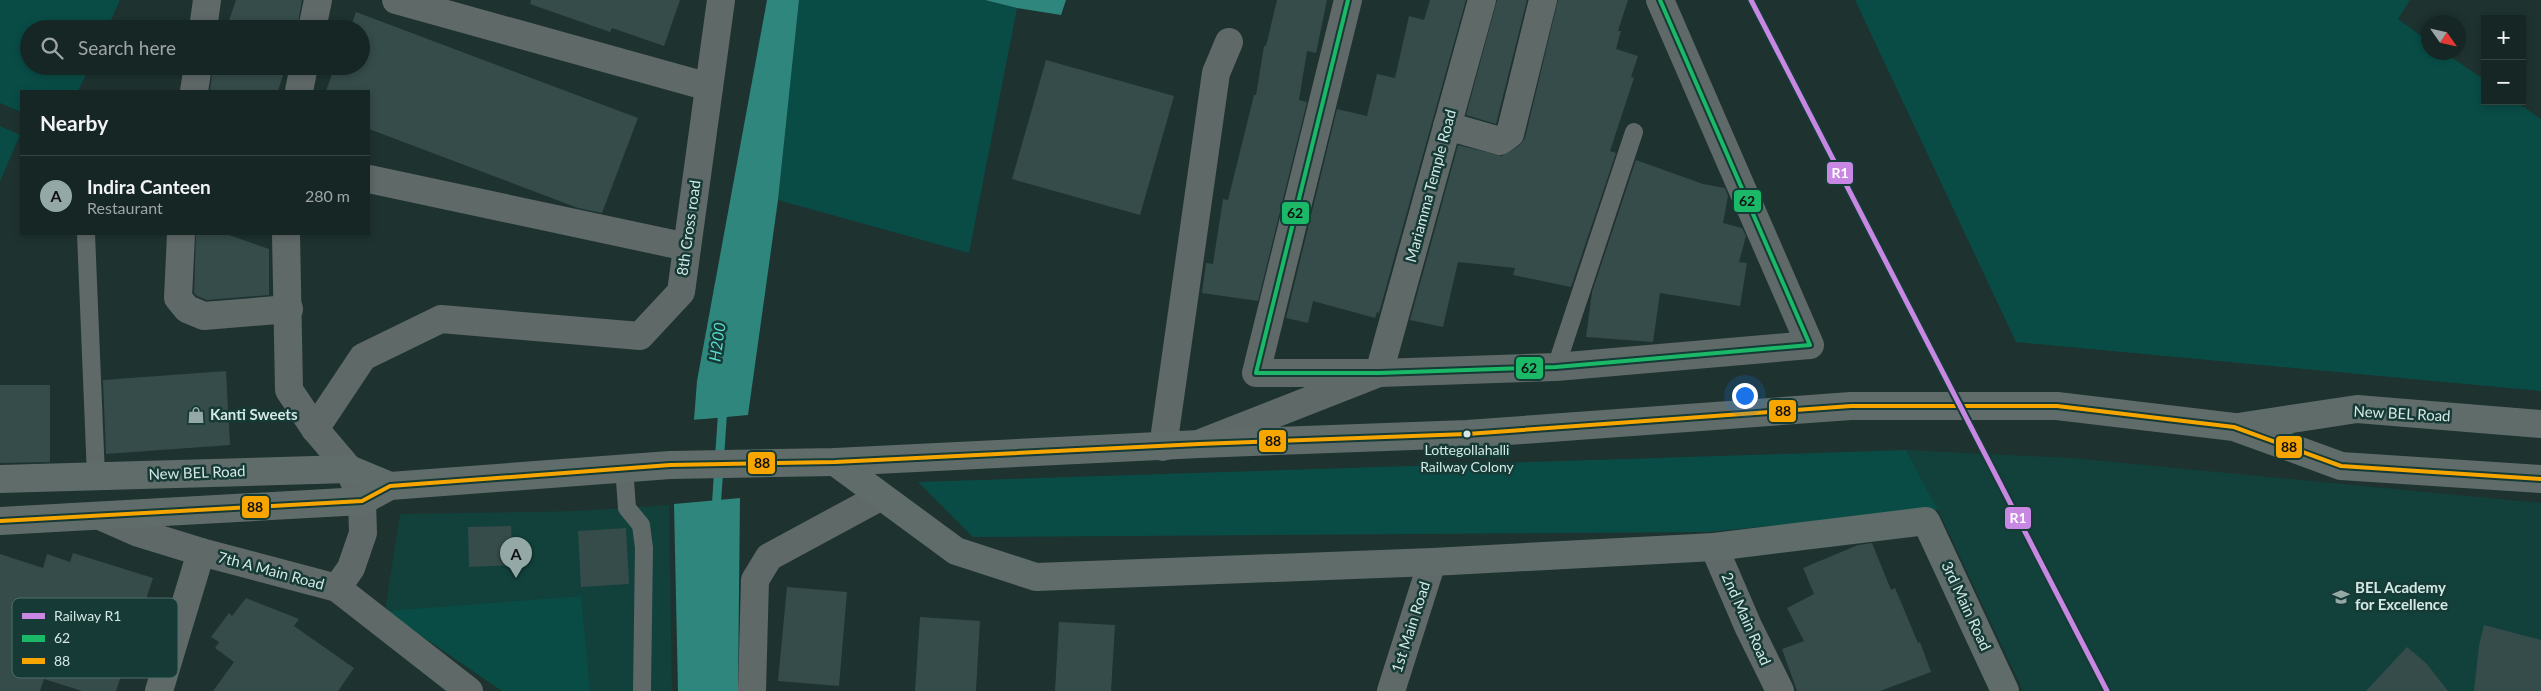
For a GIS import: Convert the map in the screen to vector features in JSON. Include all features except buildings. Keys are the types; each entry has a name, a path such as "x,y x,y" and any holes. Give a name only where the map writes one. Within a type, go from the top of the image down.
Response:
{"main road":[{"name":"New BEL Road","path":"0,521 102,517 362,501 390,486 624,467 835,462 1199,444 1467,434 1851,406 2057,406 2234,428 2341,466 2541,479"},
{"name":"New BEL Road","path":"2234,428 2356,409 2541,424"},
{"path":"835,462 880,497 956,551 1036,577 1432,562 1714,547"},
{"name":"New BEL Road","path":"0,479 349,469 390,486"},
{"name":"3rd Main Road","path":"1714,547 1926,521 2005,691"}],"street":[{"path":"204,20 207,0"},
{"path":"314,20 318,0"},
{"path":"396,0 709,87"},
{"name":"8th Cross road","path":"315,428 363,357 442,319 640,336 680,292 721,0"},
{"path":"1348,0 1256,373 1379,373 1556,366 1810,345 1660,0"},
{"name":"Mariamma Temple Road","path":"1379,373 1482,0"},
{"path":"1447,126 1500,141 1510,134 1543,0"},
{"path":"1163,447 1216,73 1229,42"},
{"path":"194,90 197,75"},
{"path":"299,90 302,75"},
{"path":"370,180 687,247"},
{"path":"182,235 178,298 187,309 204,316 289,309"},
{"path":"286,235 289,309 289,390 315,428 349,469 362,501 363,532 352,568 338,588 469,691"},
{"path":"1199,444 1379,373"},
{"path":"752,691 755,580 769,557 880,497"},
{"path":"102,517 136,532 201,552"},
{"name":"2nd Main Road","path":"1714,547 1748,626 1780,691"},
{"name":"7th A Main Road","path":"178,628 201,552 338,588"},
{"name":"1st Main Road","path":"1391,691 1432,562"},
{"name":"7th A Main Road","path":"159,691 163,678"}],"lane":[{"path":"1556,366 1634,132"},
{"path":"86,235 96,476"},
{"path":"624,467 627,508 641,525 644,548 642,691"}],"shaded area":[{"path":"0,0 120,0 111,20 20,20 20,75 86,75 78,90 20,90 20,112 0,103"},
{"path":"799,0 985,0 1017,8 969,253 778,200"},
{"path":"1855,0 2410,0 2398,19 2421,36 2421,60 2455,60 2481,77 2481,105 2521,105 2541,119 2541,391 2016,342"},
{"path":"0,126 20,135 0,181"},
{"name":"BEL Academy for Excellence","path":"1906,450 2072,458 2541,503 2541,691 2023,691 1938,510"},
{"path":"1906,450 1938,510 1707,532 973,537 918,482"},
{"path":"669,505 672,691 590,691 580,596 385,611 400,514 576,511"},
{"path":"581,596 590,691 502,691 385,611"}],"water":[{"path":"767,0 799,0 778,200 748,415 694,420 697,381"},
{"path":"985,0 1066,0 1061,15 1017,8"},
{"path":"740,498 738,691 678,691 674,504"}],"pier":[{"path":"749,417 694,422 691,420"}],"waterway":[{"name":"H200","path":"716,510 723,406"}],"rail line":[{"name":"R1","path":"1751,0 2107,691"}],"transit line":[{"name":"62","path":"1348,0 1256,373 1379,373 1556,367 1810,345 1660,0"},
{"name":"88","path":"0,521 362,501 390,486 670,465 835,462 1199,444 1467,434 1851,406 2057,406 2234,427 2341,466 2541,479"}],"place":[{"name":"Kanti Sweets","path":"196,415"},
{"name":"Lottegollahalli Railway Colony","path":"1467,434"},
{"name":"Indira Canteen","path":"516,578"},
{"name":"BEL Academy for Excellence","path":"2341,597"}]}
